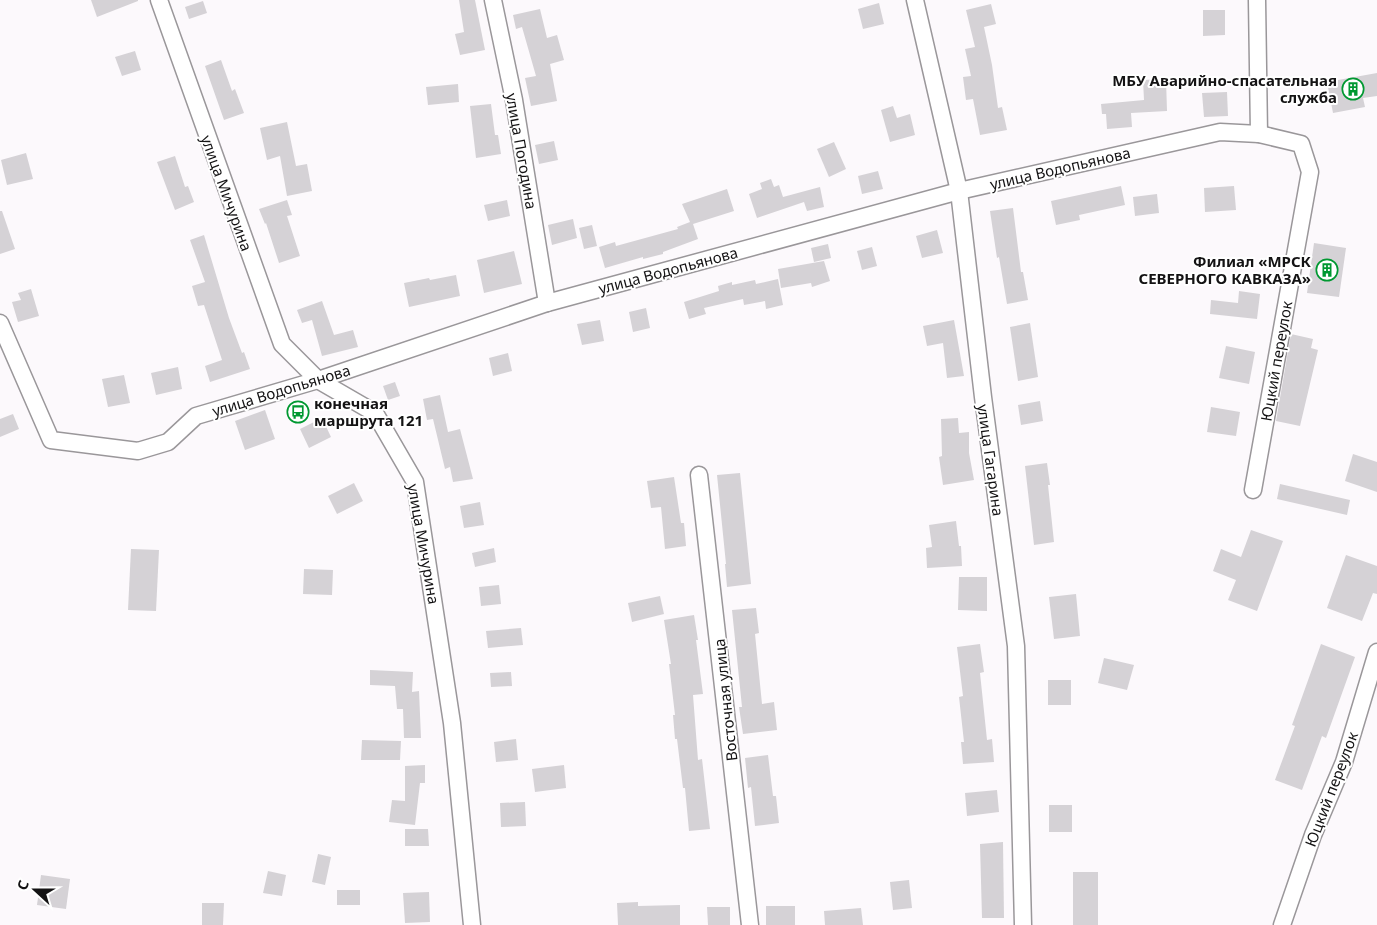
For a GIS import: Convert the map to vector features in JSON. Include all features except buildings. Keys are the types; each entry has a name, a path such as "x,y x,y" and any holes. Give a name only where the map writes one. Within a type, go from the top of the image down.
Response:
{"street":[{"name":"улица Мичурина","path":"159,0 282,344 318,380 375,413 415,482 452,723 472,925"},
{"name":"улица Погодина","path":"493,0 514,100 548,303"},
{"name":"улица Гагарина","path":"915,0 959,191 983,397 1016,646 1023,925"},
{"path":"1257,0 1260,134"},
{"name":"улица Водопьянова","path":"0,323 51,440 138,451 168,442 196,416 318,380 548,303 959,191 1220,132 1260,134 1301,144"},
{"name":"Юцкий переулок","path":"1253,490 1310,172 1301,144"},
{"name":"Восточная улица","path":"700,475 750,925"},
{"name":"Юцкий переулок","path":"1282,925 1313,835 1344,762 1377,652"}],"place":[{"name":"МБУ Аварийно-спасательная служба","path":"1353,89"},
{"name":"Филиал «МРСК СЕВЕРНОГО КАВКАЗА»","path":"1327,270"},
{"name":"конечная маршрута 121","path":"298,412"}]}
